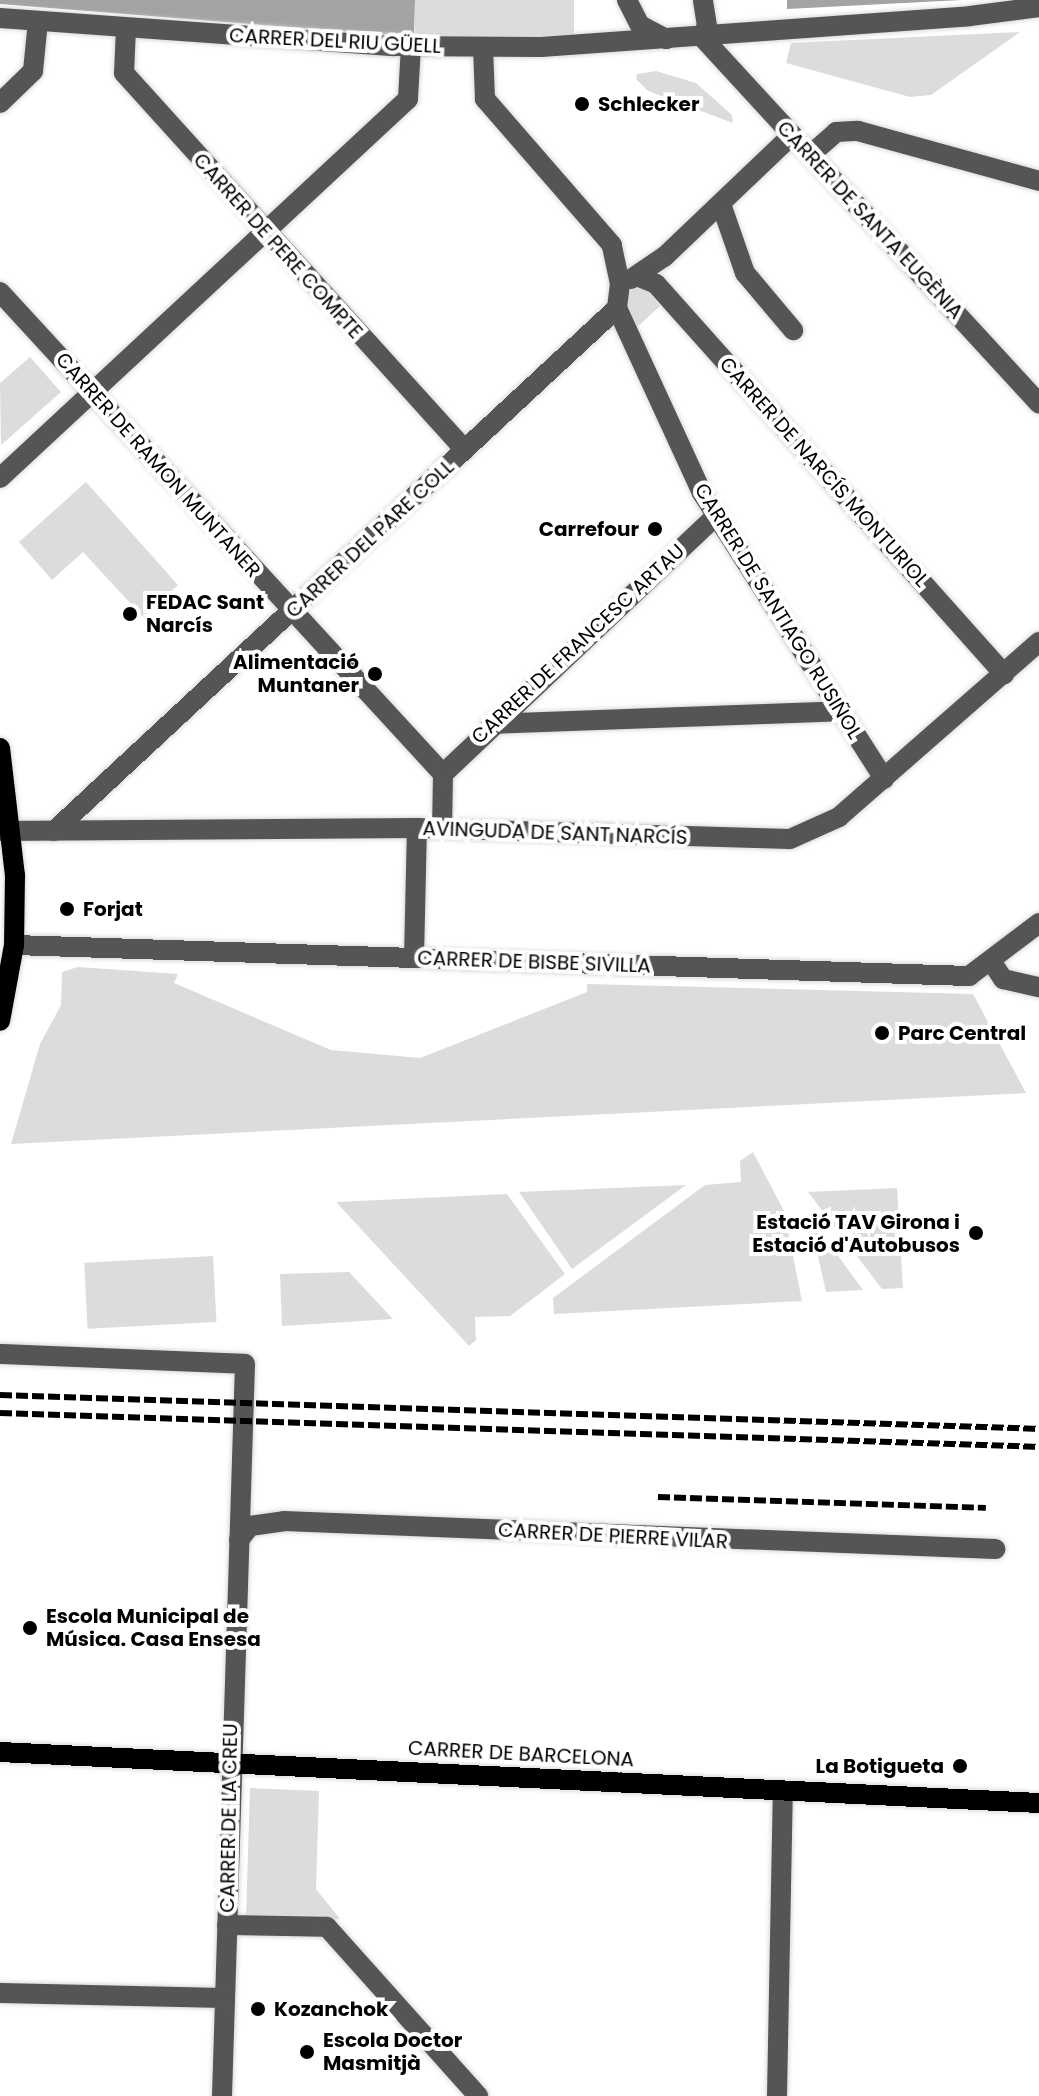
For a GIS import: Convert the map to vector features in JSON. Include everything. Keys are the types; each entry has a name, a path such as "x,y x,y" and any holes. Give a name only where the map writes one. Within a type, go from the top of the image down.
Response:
{"main road":[{"path":"0,748 14,945 0,1021"},
{"name":"CARRER DE BARCELONA","path":"0,1752 1039,1803"}],"street":[{"path":"627,0 640,25 669,40"},
{"path":"702,37 707,26 703,0"},
{"name":"CARRER DEL RIU GÜELL","path":"0,18 411,56 483,47 669,40 781,26 970,16 1039,7"},
{"path":"0,103 33,71 38,21"},
{"name":"CARRER DE PERE COMPTE","path":"126,28 124,73 265,233 465,450"},
{"name":"CARRER DE SANTA EUGÈNIA","path":"702,37 1038,400"},
{"path":"483,47 485,99 612,245 630,280"},
{"path":"0,478 408,99 411,56"},
{"path":"810,155 836,132 858,131 1039,181"},
{"path":"617,308 630,280 721,204 792,135"},
{"path":"721,204 745,273 793,330"},
{"name":"CARRER DE NARCÍS MONTURIOL","path":"630,280 656,284 1004,674"},
{"name":"CARRER DE RAMON MUNTANER","path":"0,292 443,774"},
{"name":"CARRER DEL PARE COLL","path":"54,831 617,308"},
{"name":"CARRER DE SANTIAGO RUSIÑOL","path":"617,308 716,516 884,779"},
{"name":"CARRER DE FRANCESC ARTAU","path":"443,774 491,724 716,516"},
{"name":"AVINGUDA DE SANT NARCÍS","path":"6,831 417,828 790,839 839,817 1039,642"},
{"path":"491,724 838,711"},
{"path":"442,829 443,774"},
{"path":"414,958 417,828"},
{"name":"CARRER DE BISBE SIVILLA","path":"14,945 101,952 414,958 969,976 1039,923"},
{"path":"991,961 1003,979 1039,987"},
{"name":"CARRER DE LA CREU","path":"0,1354 245,1364 222,2096"},
{"name":"CARRER DE PIERRE VILAR","path":"239,1540 250,1526 284,1521 995,1549"},
{"path":"777,2096 783,1791"},
{"path":"227,1925 327,1927 478,2096"},
{"path":"0,1993 225,1998"}],"shaded area":[{"path":"0,0 415,0 414,37 0,4"},
{"path":"415,0 574,0 574,37 415,37"},
{"path":"787,0 962,0 787,9"},
{"path":"1020,32 931,95 910,97 786,63 791,43"},
{"path":"656,71 696,83 732,115 733,123 648,91 636,79 637,74"},
{"path":"635,288 647,290 660,306 635,329 625,308 626,293"},
{"path":"30,357 61,392 1,445 0,383"},
{"path":"86,482 178,585 143,617 83,552 52,580 19,542"},
{"name":"Parc Central","path":"78,967 178,974 174,983 331,1050 420,1058 587,992 587,984 973,994 1026,1093 11,1144 40,1044 61,1005 62,972"},
{"path":"753,1152 784,1211 802,1301 554,1314 553,1298 705,1185 741,1182 740,1161"},
{"path":"686,1185 572,1269 519,1192"},
{"path":"897,1188 903,1288 882,1289 808,1192"},
{"path":"507,1194 565,1274 510,1316 475,1317 476,1340 469,1346 336,1202"},
{"path":"809,1216 863,1290 826,1292"},
{"path":"213,1256 216,1322 88,1329 84,1263"},
{"path":"349,1272 393,1319 282,1326 280,1274"},
{"path":"250,1788 319,1791 316,1889 340,1919 246,1917"}],"railway":[{"path":"0,1395 1039,1429"},
{"path":"0,1413 1039,1447"},
{"path":"658,1497 986,1508"}],"place":[{"name":"Schlecker","path":"582,104"},
{"name":"Carrefour","path":"655,529"},
{"name":"FEDAC Sant Narcís","path":"130,614"},
{"name":"Alimentació Muntaner","path":"375,674"},
{"name":"Forjat","path":"67,909"},
{"name":"Parc Central","path":"882,1033"},
{"name":"Estació TAV Girona i Estació d'Autobusos","path":"976,1233"},
{"name":"Escola Municipal de Música. Casa Ensesa","path":"30,1628"},
{"name":"La Botigueta","path":"960,1766"},
{"name":"Kozanchok","path":"258,2009"},
{"name":"Escola Doctor Masmitjà","path":"307,2052"}]}
